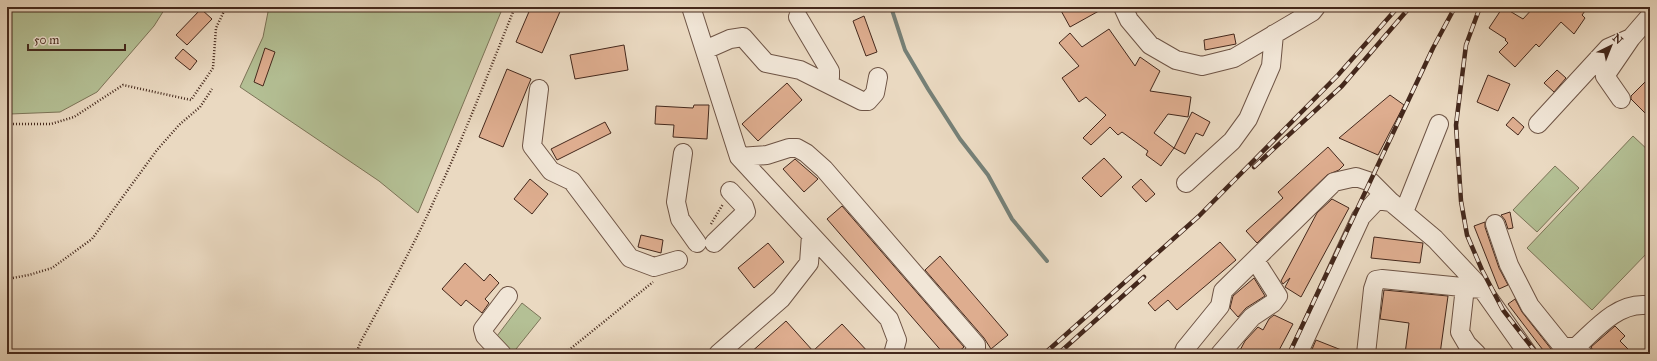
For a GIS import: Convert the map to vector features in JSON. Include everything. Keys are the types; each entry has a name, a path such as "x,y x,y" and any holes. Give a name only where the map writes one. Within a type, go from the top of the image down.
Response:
{"street":[{"path":"691,7 739,157 889,318 897,340 893,354"},
{"path":"1123,7 1129,20 1150,45 1176,60 1202,66 1234,58 1312,12 1316,7"},
{"path":"1621,99 1605,76 1631,38 1650,16"},
{"path":"798,17 830,71 828,84"},
{"path":"1186,183 1232,141 1248,119 1271,66 1274,34"},
{"path":"705,50 730,39 743,37 766,63 800,70 862,101 868,101 875,93 878,77"},
{"path":"1538,124 1608,48 1631,38"},
{"path":"539,89 532,146 551,171 572,182 630,258 654,267 678,260"},
{"path":"1398,207 1439,124"},
{"path":"739,157 767,155 789,148 797,148 806,153 824,169 976,345 976,351 973,354"},
{"path":"683,153 676,202 680,219 706,243 746,212 744,206 730,191"},
{"path":"1184,354 1185,349 1220,306 1223,291 1334,182 1356,177 1371,182 1435,239 1473,288 1528,354"},
{"path":"1298,354 1361,217 1377,200 1398,207"},
{"path":"1495,224 1509,265 1530,306 1563,347 1579,351 1610,317 1620,310 1634,305 1648,307"},
{"path":"718,354 781,299 809,263 811,235"},
{"path":"1220,354 1252,317 1273,302 1278,296 1255,260"},
{"path":"1366,354 1373,289 1376,280 1382,279 1473,288"},
{"path":"1473,288 1460,332 1477,354"},
{"path":"502,354 485,336 483,330 508,296"}],"path":[{"path":"7,124 50,124 74,117 123,85 191,100 213,68 216,28 226,7"},
{"path":"356,354 360,343 438,194 470,121 515,7"},
{"path":"7,279 29,275 52,268 92,239 157,150 179,125 200,107 212,89"}],"green space":[{"path":"7,7 166,7 154,26 97,92 60,112 7,114"},
{"path":"269,7 503,7 418,213 379,181 240,87 263,37"},
{"path":"1633,136 1650,152 1650,250 1592,310 1527,248"},
{"path":"1555,166 1579,188 1537,232 1513,210"},
{"path":"522,303 541,318 512,354 494,340"}],"building":[{"path":"531,7 562,7 542,53 516,42"},
{"path":"1059,7 1106,7 1070,27"},
{"path":"1503,7 1523,19 1534,7 1588,7 1582,15 1585,18 1574,34 1561,22 1539,47 1536,44 1515,67 1499,52 1508,43 1505,40 1506,39 1489,28"},
{"path":"201,9 212,19 187,45 176,35"},
{"path":"864,16 877,52 866,56 853,21"},
{"path":"1109,29 1135,66 1140,57 1160,71 1150,91 1191,97 1188,117 1168,114 1154,133 1174,148 1161,166 1146,155 1148,151 1122,132 1118,135 1110,127 1091,145 1083,138 1106,115 1086,97 1079,102 1062,78 1079,66 1059,43 1070,33 1082,47"},
{"path":"1234,34 1236,44 1205,50 1204,40"},
{"path":"624,45 628,70 575,79 570,55"},
{"path":"265,48 275,52 263,86 254,82"},
{"path":"183,49 197,61 190,70 175,58"},
{"path":"507,69 531,79 503,147 479,137"},
{"path":"1557,70 1566,78 1554,92 1544,83"},
{"path":"1488,75 1510,84 1498,111 1477,102"},
{"path":"1650,77 1650,118 1631,99 1631,96"},
{"path":"787,83 802,100 758,141 742,124"},
{"path":"1390,95 1404,105 1378,155 1339,138"},
{"path":"694,105 709,105 707,139 673,137 674,125 655,124 656,106 693,108"},
{"path":"1192,112 1210,122 1203,136 1196,133 1185,154 1174,148"},
{"path":"1513,117 1524,127 1518,135 1506,125"},
{"path":"605,122 611,133 557,160 551,149"},
{"path":"1328,147 1344,165 1339,170 1327,175 1257,243 1246,231 1283,198 1278,192"},
{"path":"1104,158 1122,177 1101,197 1082,178"},
{"path":"795,159 818,179 804,192 783,169"},
{"path":"530,179 548,194 532,214 514,199"},
{"path":"1141,179 1155,194 1146,202 1132,187"},
{"path":"1332,199 1349,208 1301,297 1285,287 1290,278 1283,284 1281,281 1317,213"},
{"path":"842,206 964,347 956,354 944,354 827,219"},
{"path":"1510,212 1513,228 1508,229 1505,220 1501,215"},
{"path":"1485,222 1485,227 1499,268 1508,285 1499,289 1474,226"},
{"path":"641,235 663,240 661,253 638,247"},
{"path":"1374,237 1423,243 1420,263 1371,258"},
{"path":"1220,242 1236,260 1177,310 1168,300 1155,311 1148,303"},
{"path":"768,243 784,262 754,288 738,268"},
{"path":"940,256 1008,335 991,349 984,338 925,270"},
{"path":"465,263 484,281 490,274 499,283 485,299 489,303 482,313 466,300 461,306 442,289"},
{"path":"1254,278 1265,296 1246,308 1238,317 1230,308 1233,296"},
{"path":"1384,290 1448,296 1440,354 1405,354 1409,323 1380,319"},
{"path":"1515,299 1522,312 1555,354 1546,354 1508,304"},
{"path":"1274,315 1293,324 1277,354 1238,354 1245,341 1258,327 1263,330 1269,319"},
{"path":"786,321 813,351 842,324 870,354 749,354"},
{"path":"1615,326 1625,336 1620,341 1633,354 1595,354 1591,347"},
{"path":"1316,340 1349,353 1349,354 1310,354"}],"waterway":[{"path":"891,7 905,50 928,89 960,139 988,175 1012,219 1047,261"}],"railway":[{"path":"1044,354 1199,216 1338,75 1398,7"},
{"path":"1254,167 1342,86 1410,7"},
{"path":"1289,354 1433,48 1455,7"},
{"path":"1480,7 1466,45 1456,125 1461,201 1467,235 1482,270 1503,310 1537,354"},
{"path":"1058,354 1144,277"}]}
